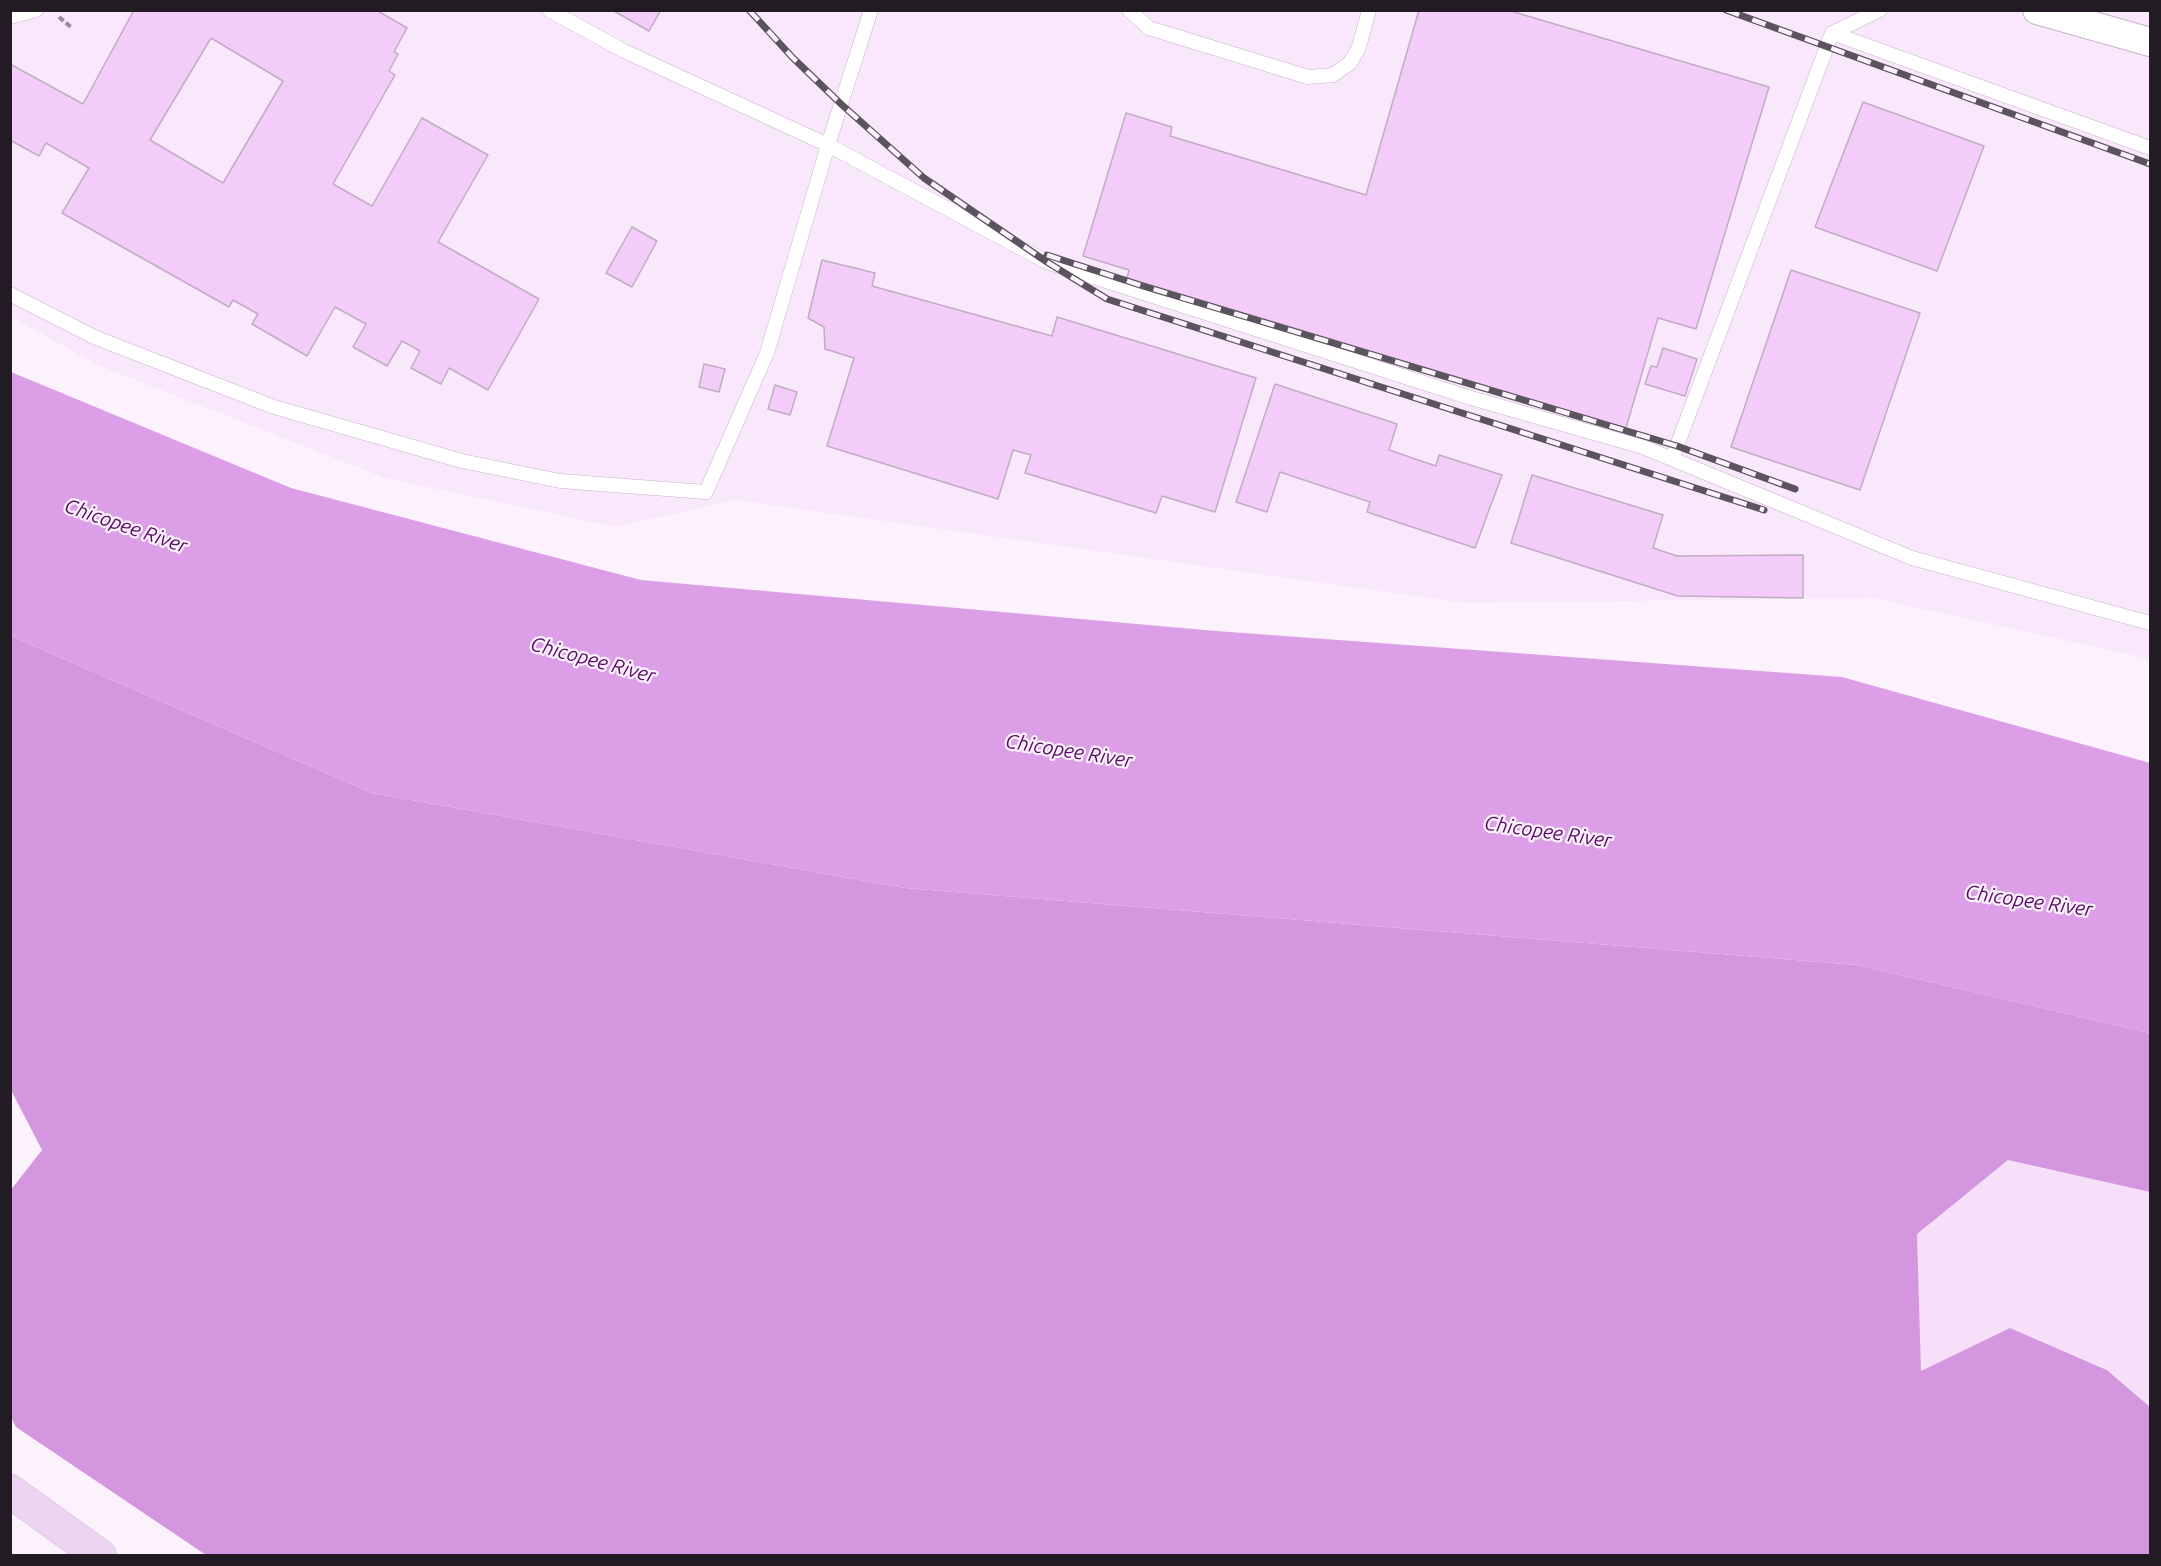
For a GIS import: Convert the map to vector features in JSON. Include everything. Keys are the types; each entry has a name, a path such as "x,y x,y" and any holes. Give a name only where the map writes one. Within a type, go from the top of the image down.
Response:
{"main road":[{"path":"10,1491 100,1556"}],"street":[{"path":"2037,10 2151,42"}],"lane":[{"path":"10,17 36,10"},
{"path":"549,10 624,51 828,145 1047,262 1460,394 1643,447 1912,558 2151,623"},
{"path":"10,294 94,337 274,407 462,461 560,481 706,492 767,353 828,145 871,10"},
{"path":"1129,10 1149,28 1308,77 1333,75 1350,63 1359,47 1369,10"},
{"path":"1672,459 1832,33 1880,10"},
{"path":"1832,33 2151,148"}],"shaded area":[{"path":"11,11 2150,11 2150,659 1874,598 1464,603 736,500 616,527 385,478 100,366 11,317"},
{"path":"11,636 372,793 905,888 1857,965 2150,1033 2150,1192 2008,1160 1917,1234 1921,1371 2010,1328 2107,1370 2150,1407 2150,1555 206,1555 16,1427 11,1417 10,1191 42,1150 11,1090"},
{"path":"2008,1160 2150,1192 2150,1407 2107,1369 2010,1328 1921,1372 1917,1233"}],"water":[{"name":"Chicopee River","path":"11,372 291,488 641,580 1216,631 1842,677 2150,763 2150,1033 1857,965 905,888 372,793 11,636"}],"building":[{"path":"134,10 376,10 407,28 394,52 398,54 389,71 395,75 333,184 372,206 422,118 488,155 438,242 539,299 488,390 449,368 441,384 411,368 420,351 402,341 387,366 353,347 366,324 335,307 307,356 252,324 258,314 233,300 229,307 62,213 89,168 46,143 39,156 10,140 10,64 83,104","holes":["211,38 283,81 223,183 150,140"]},
{"path":"612,10 661,10 649,31"},
{"path":"1419,10 1507,10 1769,87 1696,329 1658,318 1626,428 1127,278 1129,270 1083,256 1126,113 1172,127 1170,136 1366,195"},
{"path":"1863,102 1984,146 1937,271 1815,227"},
{"path":"632,227 657,241 632,287 606,273"},
{"path":"822,260 875,273 872,286 1052,336 1057,317 1256,378 1215,512 1162,496 1156,513 1025,473 1031,455 1013,450 998,499 827,446 854,358 825,349 824,327 808,318"},
{"path":"1791,270 1920,313 1860,490 1731,447"},
{"path":"1663,348 1697,359 1685,396 1645,384 1651,366 1657,367"},
{"path":"704,364 725,369 719,392 699,387"},
{"path":"1275,384 1397,424 1389,450 1436,466 1439,455 1502,475 1475,548 1367,512 1370,502 1280,472 1267,512 1236,502"},
{"path":"775,385 797,392 790,415 768,409"},
{"path":"1532,475 1663,515 1653,548 1677,556 1803,555 1803,598 1678,596 1511,543"}],"railway":[{"path":"749,10 793,58 924,178 1047,262 1107,299 1764,510"},
{"path":"1726,10 2150,164"},
{"path":"1047,255 1143,286 1677,446 1795,489"}]}
